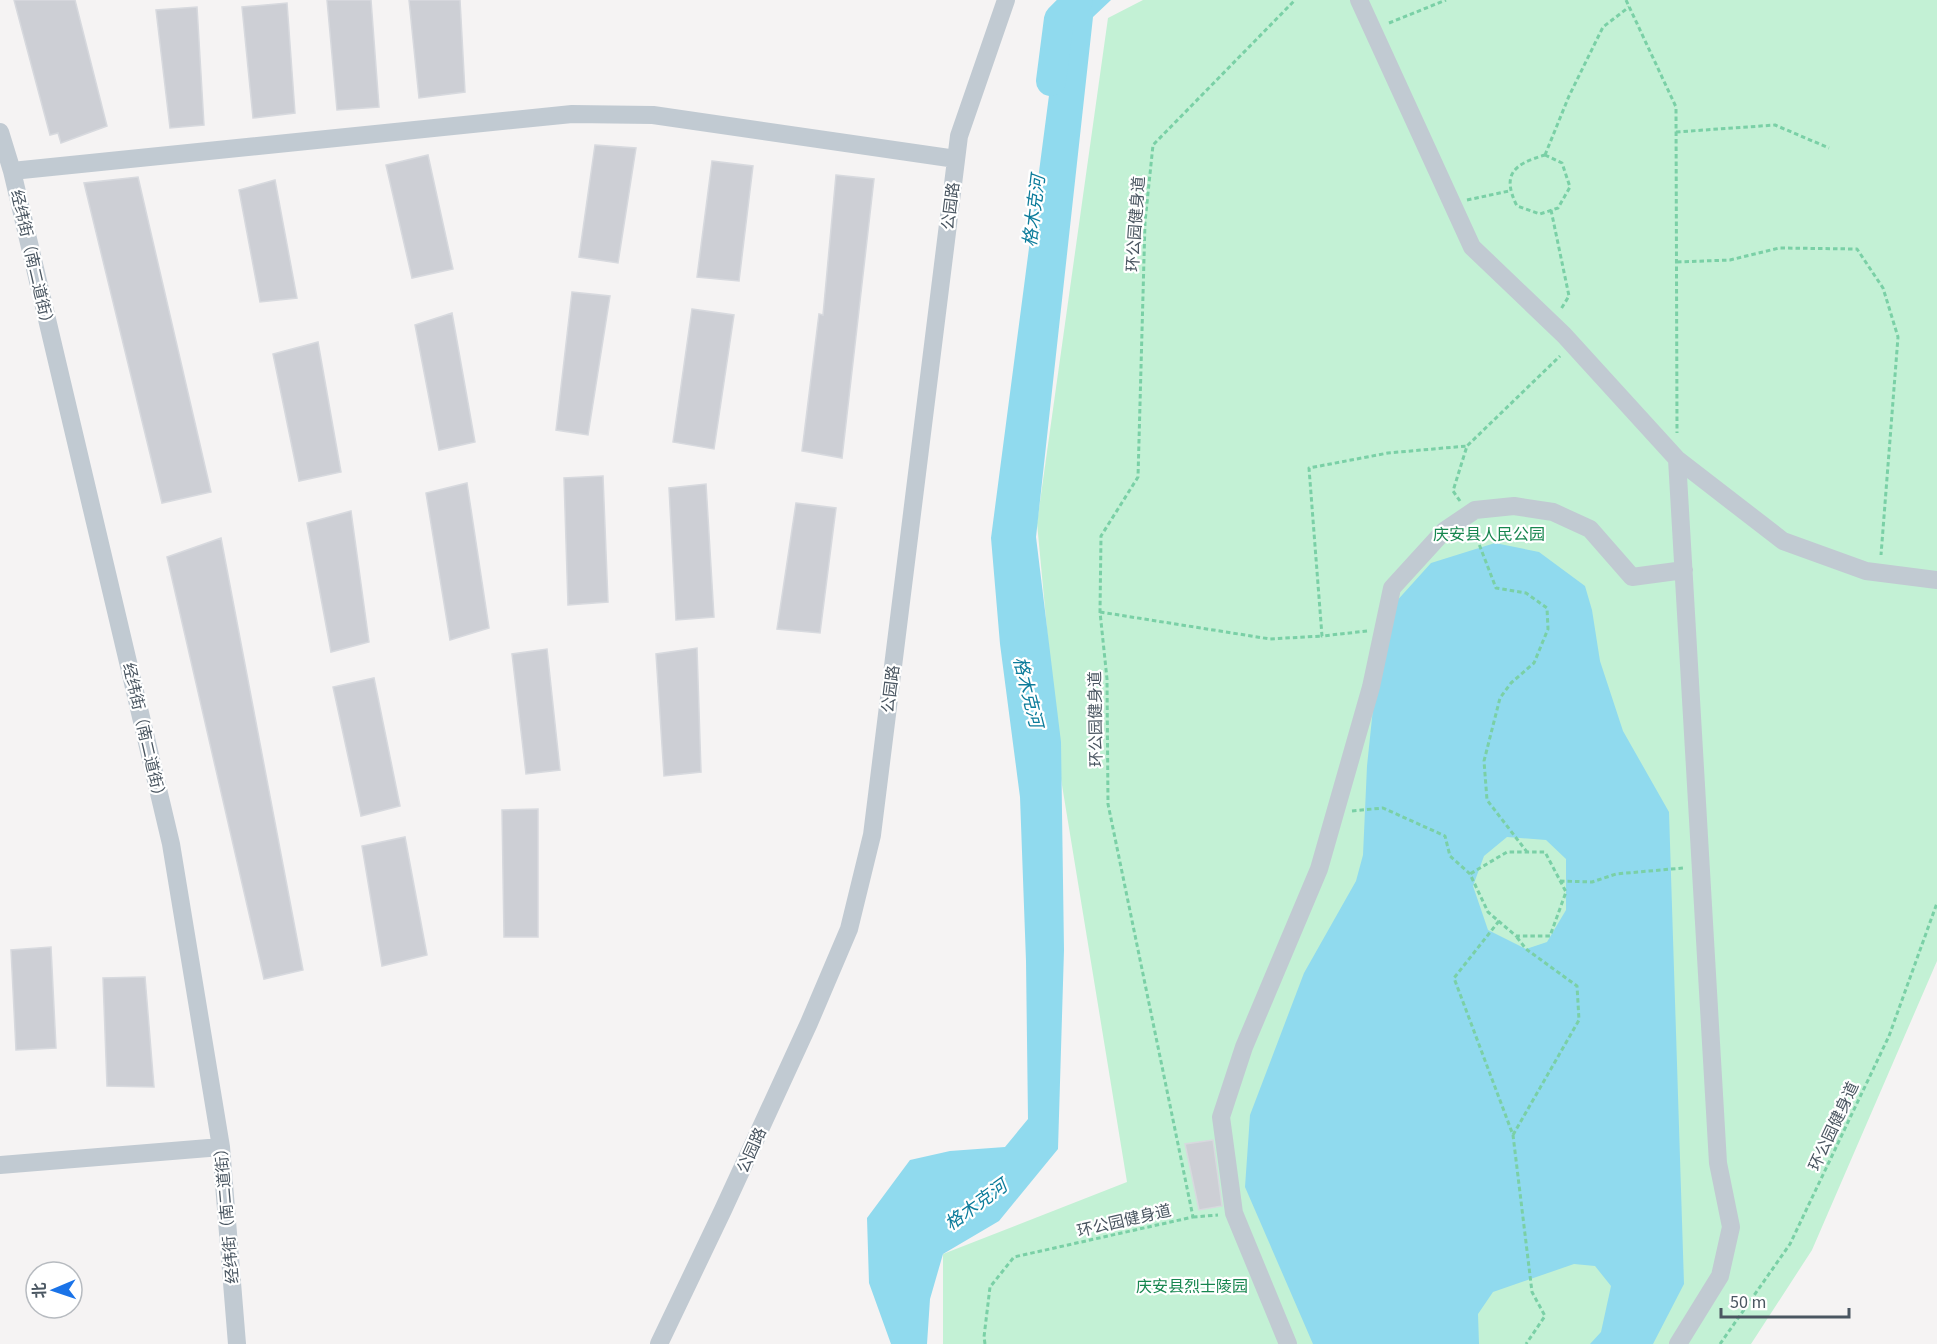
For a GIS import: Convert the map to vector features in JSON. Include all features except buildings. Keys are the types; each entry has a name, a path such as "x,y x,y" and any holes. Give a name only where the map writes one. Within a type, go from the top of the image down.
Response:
{"street":[{"name":"公园路","path":"659,1344 809,1023 849,929 872,835 959,136 1006,0"},
{"path":"1359,0 1472,247 1573,344 1677,459 1783,541 1866,571 1937,580"},
{"path":"12,171 572,114 653,115 956,159"},
{"name":"经纬街（南二道街）","path":"0,132 12,171 171,844 221,1147 237,1344"},
{"path":"1677,459 1718,1163 1731,1227 1720,1276 1678,1344"},
{"path":"1288,1344 1234,1214 1221,1117 1244,1047 1319,869 1371,687 1392,588 1444,531 1468,514 1475,510 1514,506 1553,512 1590,529 1632,577 1684,570"},
{"path":"0,1165 221,1147"}],"path":[{"name":"环公园健身道","path":"985,1344 990,1287 1014,1257 1193,1217 1108,804 1107,679 1100,612 1101,536 1138,477 1145,222 1153,145 1295,0"},
{"path":"1373,30 1446,0"},
{"path":"1626,0 1676,107 1677,459"},
{"path":"1545,155 1569,96 1603,27 1629,7"},
{"path":"1676,132 1775,125 1829,148"},
{"path":"1545,155 1562,164 1570,187 1558,208 1540,214 1517,206 1509,191 1512,174 1523,162 1545,155"},
{"path":"1452,203 1509,191"},
{"path":"1551,210 1569,296 1553,324"},
{"path":"1677,262 1730,260 1779,248 1857,249 1883,288 1898,337 1879,572"},
{"path":"1527,852 1487,800 1484,761 1500,698 1511,683 1534,663 1548,629 1547,608 1526,593 1496,588 1468,514 1453,491 1467,446 1573,344"},
{"path":"1322,636 1309,468 1388,453 1467,446"},
{"path":"1100,612 1270,639 1383,629"},
{"path":"1335,812 1383,808 1445,836 1450,856 1470,874 1488,912 1516,936 1526,949 1577,986 1579,1020 1513,1135"},
{"path":"1470,874 1507,852 1545,852 1566,892 1550,936 1516,936"},
{"path":"1560,881 1592,882 1616,874 1701,866"},
{"name":"环公园健身道","path":"1720,1344 1790,1244 1889,1036 1937,903"},
{"path":"1499,921 1454,978 1513,1135 1532,1292 1545,1316 1526,1344"},
{"path":"1193,1217 1234,1214"}],"green space":[{"name":"庆安县人民公园","path":"1143,0 1937,0 1937,961 1812,1250 1751,1344 943,1344 943,1254 1127,1182 1061,779 1037,523 1108,18"}],"water":[{"path":"1066,0 1111,0 1093,17 1036,537 1061,742 1064,950 1058,1149 999,1221 943,1254 930,1299 927,1344 891,1344 869,1283 867,1218 910,1160 950,1151 1005,1147 1028,1119 1026,961 1020,797 1000,644 991,538 1056,42"},
{"path":"1495,543 1539,552 1585,586 1592,610 1600,661 1623,731 1669,812 1684,1284 1653,1344 1590,1344 1601,1332 1611,1286 1595,1266 1574,1264 1493,1292 1478,1314 1479,1344 1313,1344 1245,1187 1250,1115 1304,973 1356,881 1363,855 1367,766 1378,661 1394,604 1431,563","holes":["1507,837 1546,840 1566,859 1566,910 1547,942 1526,949 1488,930 1473,886 1484,856"]}],"waterway":[{"name":"格木克河","path":"1051,81 1059,19 1078,0"}],"park label":[{"name":"庆安县烈士陵园","path":"1192,1286"}]}
